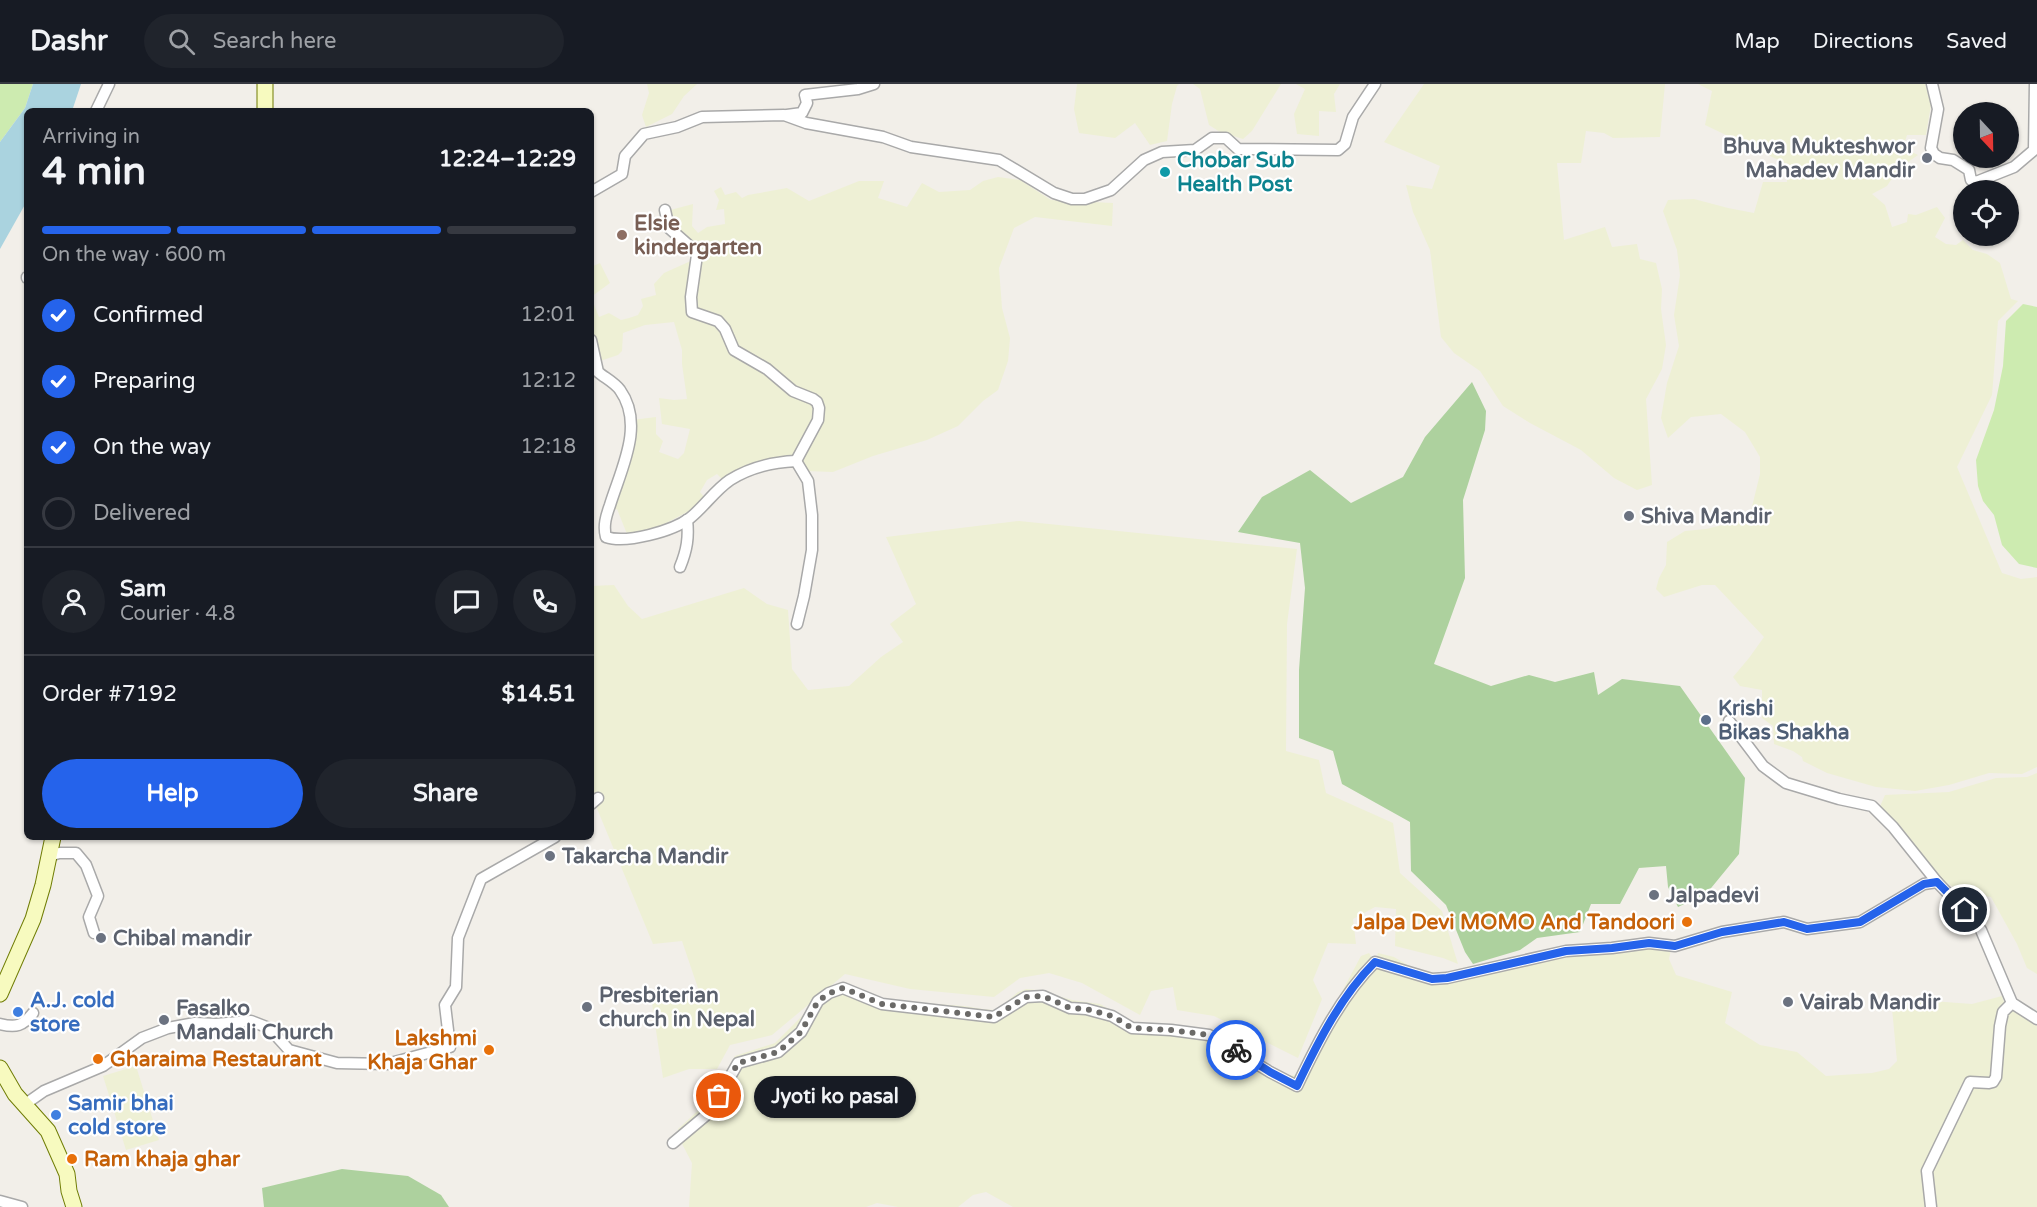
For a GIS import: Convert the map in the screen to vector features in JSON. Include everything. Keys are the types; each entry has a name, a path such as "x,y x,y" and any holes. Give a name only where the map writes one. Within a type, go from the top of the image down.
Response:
{"main road":[{"path":"265,84 265,108"},
{"path":"0,994 33,919 52,840"},
{"path":"0,1068 15,1094 48,1131 67,1174 74,1207"}],"street":[{"path":"97,108 109,84"},
{"path":"594,190 622,174 625,156 644,134 677,127 702,117 802,113 807,103 805,95 858,89 874,84"},
{"path":"784,115 806,123 883,137 911,147 999,160 1054,193 1072,199 1085,199 1111,190 1144,160 1162,152 1195,150 1212,138 1226,138 1238,148 1338,150 1345,144 1353,117 1375,84"},
{"path":"1932,84 1938,109 1931,148 1940,158 1953,160 1969,170 1971,180"},
{"path":"1987,180 2014,167 2034,150 2035,84"},
{"path":"665,210 669,228 697,255 691,297 692,312 718,321 725,329 734,350 767,369 793,391 818,402 818,420 796,461"},
{"path":"594,354 598,372 621,391 630,418 630,442 605,522 606,537 626,540 687,520 729,481 759,467 784,461 796,461"},
{"path":"796,461 808,481 812,538 809,571 797,624"},
{"path":"681,567 687,551 689,535 687,520"},
{"path":"1729,721 1763,766 1786,783 1872,807 1893,827 1937,882 1981,930 2012,1003 2037,1018"},
{"path":"24,1105 44,1091 103,1066 142,1038 168,1028 195,1023 251,1021 269,1028 289,1050 337,1063 387,1065 450,1047 445,1005 456,987 458,938 481,879 550,840"},
{"path":"49,856 59,853 76,853 83,860 98,896 89,917 94,933"},
{"path":"673,1143 710,1112 738,1063 778,1052 801,1032 818,1001 843,988 882,1004 994,1017 1026,997 1043,996 1070,1008 1086,1009 1112,1016 1132,1028 1209,1035 1297,1086 1314,1051 1356,981 1375,962 1432,979 1440,979 1566,951 1649,943 1675,946 1722,932 1784,922 1807,929 1820,928 1860,922 1924,884 1937,882"},
{"path":"1931,1207 1927,1171 1970,1082 1989,1083 1993,1082 1996,1077 2003,1012 2012,1003"},
{"path":"0,1024 17,1027 25,1024 33,1014"},
{"path":"0,1201 22,1207"}],"green space":[{"path":"0,84 33,84 25,108 0,142"},
{"path":"647,84 697,84 684,96 672,114 646,127 642,115 649,93"},
{"path":"1077,84 1179,84 1172,104 1167,141 1150,145 1135,123 1115,138 1079,133 1074,109"},
{"path":"1193,84 1281,84 1252,131 1243,139 1220,132 1209,125 1200,89"},
{"path":"1296,84 1340,84 1334,94 1336,112 1319,111 1319,136 1297,134 1294,114 1305,89"},
{"path":"1424,84 1665,84 1660,137 1613,138 1604,133 1586,131 1581,163 1557,163 1564,240 1605,227 1612,247 1637,244 1640,259 1656,263 1662,289 1661,309 1666,345 1662,369 1646,399 1652,485 1637,490 1614,478 1581,450 1503,406 1480,371 1454,353 1441,337 1430,250 1413,212 1406,185 1432,189 1440,166 1384,142"},
{"path":"1698,84 1925,84 1931,105 1926,135 1907,135 1903,148 1918,155 1898,169 1887,186 1872,194 1885,205 1892,227 1907,222 1908,214 1916,215 1937,207 1945,218 1935,237 1953,246 1969,246 2000,263 2011,299 2018,301 1998,321 1992,395 1957,467 2002,573 2021,579 2037,577 2037,767 2022,774 1989,773 1949,785 1915,791 1876,787 1827,773 1803,761 1802,757 1793,751 1774,744 1773,726 1762,718 1762,690 1740,686 1733,677 1764,637 1715,585 1702,585 1664,597 1656,589 1666,565 1667,542 1685,531 1706,529 1749,519 1760,474 1760,457 1745,432 1721,414 1691,417 1668,438 1661,418 1667,383 1679,346 1674,315 1680,275 1677,250 1663,211 1668,200 1694,199 1754,213 1763,182 1787,182 1787,164 1705,125 1712,91"},
{"path":"998,177 1020,180 1051,200 1113,203 1112,226 1035,217 1014,228 999,268 1002,308 1010,338 1008,361 998,390 983,401 958,426 927,440 873,456 833,472 806,471 791,456 755,463 722,479 717,474 707,480 700,492 705,498 693,509 653,530 627,534 617,509 610,511 632,420 656,417 656,434 663,441 659,452 678,459 684,453 690,429 662,424 659,398 687,399 682,350 674,322 645,325 623,333 622,351 618,355 600,361 594,346 594,304 599,317 609,313 621,320 638,315 643,306 641,299 656,295 654,284 664,273 693,260 697,249 676,234 663,212 693,204 692,226 698,233 707,227 725,224 724,209 716,210 719,200 714,191 721,187 725,195 736,192 742,198 787,188 809,201 859,181 884,181 878,198 907,207 922,183 939,192 970,190 983,181"},
{"path":"600,263 610,283 594,295 594,266"},
{"path":"2023,304 2037,307 2037,568 2019,564 2002,545 1994,515 1983,501 1978,486 1976,460 1994,410 2003,366 2006,321"},
{"path":"1472,382 1486,411 1485,430 1463,500 1465,578 1434,664 1491,686 1529,675 1555,682 1594,672 1598,695 1622,679 1680,686 1745,778 1739,854 1707,893 1678,907 1668,887 1666,866 1639,868 1620,904 1591,904 1580,932 1537,938 1520,950 1473,964 1465,952 1446,905 1411,871 1410,822 1342,784 1333,751 1299,738 1299,670 1305,588 1300,543 1238,532 1262,497 1310,470 1351,503 1403,477 1425,437"},
{"path":"1019,521 1297,549 1287,624 1286,751 1319,760 1326,793 1393,823 1400,873 1442,911 1458,964 1395,946 1396,909 1375,907 1353,919 1356,944 1328,943 1313,980 1322,999 1298,1058 1214,1016 1177,1010 1173,987 1151,991 1140,1015 1082,983 1049,973 1020,978 994,997 910,989 845,974 772,1035 730,1045 717,1069 689,1069 663,1078 652,1003 701,997 682,941 653,944 594,801 594,586 614,585 628,606 642,619 744,588 767,604 788,610 792,669 808,690 849,686 881,657 903,642 890,624 916,604 886,537"},
{"path":"2037,773 2037,974 2027,968 2017,944 1991,897 1963,893 1935,876 1896,827 1875,818 1885,795 1949,792 1996,778 2027,777"},
{"path":"1636,940 1671,949 1669,959 1676,975 1732,992 1725,1023 1760,1045 1797,1052 1826,1076 1872,1073 1889,1069 1897,1061 1891,998 1972,1004 2002,996 2004,1002 2013,1011 2037,1026 2037,1207 1013,1207 986,1192 973,1195 958,1207 898,1207 877,1203 866,1207 689,1207 692,1163 678,1136 678,1129 714,1096 735,1056 775,1043 807,1011 844,988 894,1001 994,1010 1018,992 1026,989 1037,990 1072,1000 1100,1004 1133,1023 1200,1029 1278,1074 1290,1076 1298,1074 1361,956 1369,953 1375,962 1378,953 1394,957 1432,979 1559,947"},
{"path":"136,1066 159,1140 126,1150 103,1076"},
{"path":"342,1169 408,1176 441,1195 449,1207 264,1207 262,1188"}],"water":[{"path":"33,84 81,84 73,108 25,108"},
{"path":"24,109 24,206 0,249 0,142"}],"way so far":[{"path":"719,1096 738,1063 778,1052 801,1032 818,1001 843,988 882,1004 994,1017 1026,997 1043,996 1070,1008 1086,1009 1112,1016 1132,1028 1209,1035 1236,1050"}],"place":[{"name":"Bhuva Mukteshwor Mahadev Mandir","path":"1927,158"},
{"name":"Chobar Sub Health Post","path":"1165,172"},
{"name":"Elsie kindergarten","path":"622,235"},
{"name":"Shiva Mandir","path":"1629,516"},
{"name":"Krishi Bikas Shakha","path":"1706,720"},
{"name":"Takarcha Mandir","path":"550,856"},
{"name":"Jalpadevi","path":"1654,895"},
{"name":"Jalpa Devi MOMO And Tandoori","path":"1687,922"},
{"name":"Chibal mandir","path":"101,938"},
{"name":"Vairab Mandir","path":"1788,1002"},
{"name":"Presbiterian church in Nepal","path":"587,1007"},
{"name":"A.J. cold store","path":"18,1012"},
{"name":"Fasalko Mandali Church","path":"164,1020"},
{"name":"Lakshmi Khaja Ghar","path":"489,1050"},
{"name":"Gharaima Restaurant","path":"98,1059"},
{"name":"Jyoti ko pasal","path":"719,1096"},
{"name":"Samir bhai cold store","path":"56,1115"},
{"name":"Ram khaja ghar","path":"72,1159"}],"route":[{"path":"1236,1050 1297,1086 1314,1051 1356,981 1375,962 1432,979 1447,978 1566,951 1649,943 1675,946 1722,932 1784,922 1807,929 1820,928 1860,922 1924,884 1937,882 1965,910"}]}
